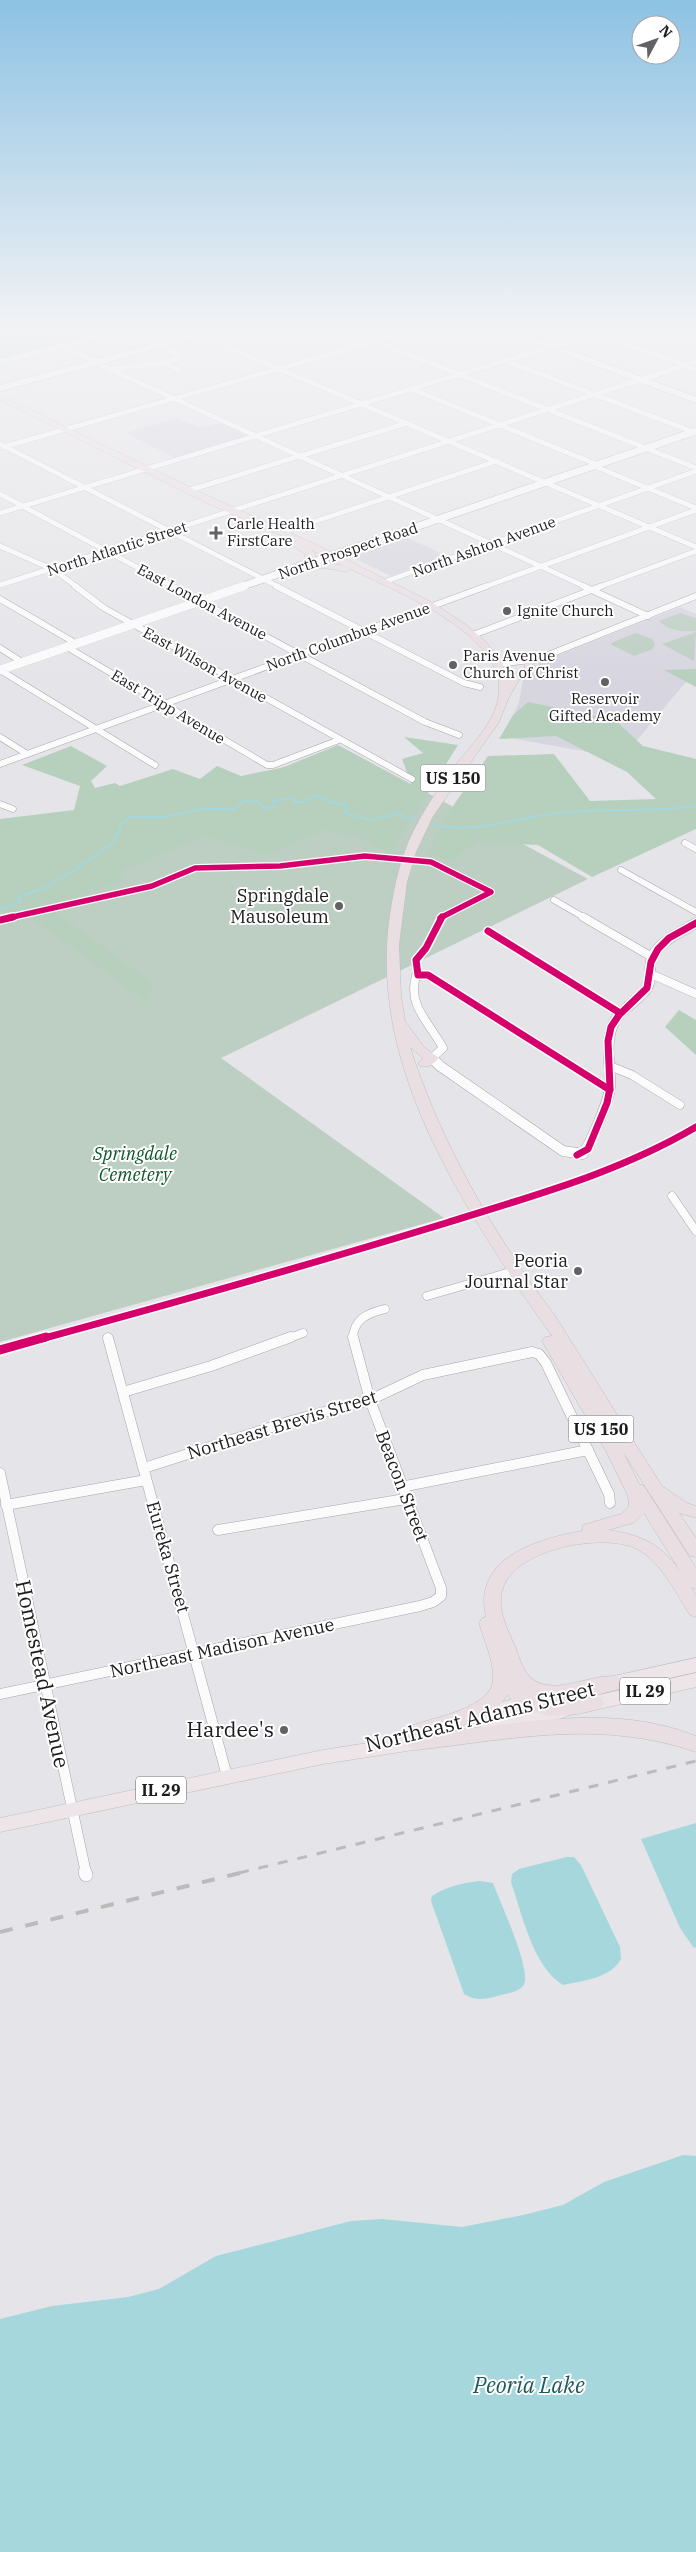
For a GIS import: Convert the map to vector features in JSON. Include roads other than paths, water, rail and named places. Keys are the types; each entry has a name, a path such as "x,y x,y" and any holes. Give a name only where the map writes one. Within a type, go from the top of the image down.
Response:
{"highway":[{"name":"US 150","path":"101,446 454,621 488,649 497,664 503,679 503,698 494,723 444,789 414,844 400,890 394,925 392,956 394,1002 408,1066 420,1101 440,1144 514,1271 538,1319 621,1449 696,1582"},
{"path":"282,535 307,551 311,556 307,562 287,572"},
{"path":"287,572 328,565 349,568 346,557 350,550"},
{"name":"US 150","path":"349,568 384,582 429,608"},
{"path":"503,698 515,678 530,668 529,661"},
{"path":"394,1002 400,1022 411,1040 432,1062"},
{"path":"408,1066 432,1062"},
{"name":"US 150","path":"621,1449 696,1551"},
{"path":"621,1449 661,1491 681,1507 696,1512"},
{"path":"417,1737 476,1711 494,1699 500,1691 503,1682 484,1602 486,1584 497,1566 509,1555 531,1543 622,1522 636,1512 637,1498 621,1449"},
{"path":"615,1683 571,1690 544,1691 531,1687 521,1680 504,1643 492,1605 494,1586 511,1563 533,1550 569,1541 599,1535 626,1538 646,1546 664,1562 696,1610"},
{"path":"488,1622 513,1689 529,1703 563,1708 595,1703"},
{"path":"417,1737 569,1725 616,1726 678,1737 696,1744"}],"main road":[{"name":"North Prospect Road","path":"0,670 651,446"},
{"name":"Northeast Adams Street","path":"0,1825 417,1737 529,1703 696,1665"},
{"name":"Northeast Adams Street","path":"417,1737 466,1734 696,1680"}],"street":[{"path":"2,446 464,682 480,687"},
{"path":"0,514 227,446"},
{"path":"278,446 648,616"},
{"path":"190,490 332,446"},
{"name":"North Atlantic Street","path":"0,585 54,570 439,446"},
{"path":"462,446 696,547"},
{"path":"549,446 696,509"},
{"path":"640,446 696,470"},
{"path":"282,535 497,461"},
{"name":"North Ashton Avenue","path":"384,582 696,470"},
{"name":"East London Avenue","path":"0,494 440,730 459,735"},
{"name":"North Columbus Avenue","path":"0,764 696,509"},
{"name":"East Wilson Avenue","path":"0,546 54,570 90,599 339,740 412,779"},
{"path":"473,635 696,551"},
{"path":"497,664 529,661 696,596"},
{"path":"0,599 77,644"},
{"name":"East Tripp Avenue","path":"67,647 269,766"},
{"path":"0,648 22,662"},
{"path":"0,670 155,765"},
{"path":"0,737 27,754"},
{"path":"269,766 339,740"},
{"path":"0,804 13,809"},
{"path":"685,843 696,849"},
{"path":"621,870 696,912"},
{"path":"554,900 652,958"},
{"path":"610,1090 428,975 421,974 416,976 414,980 416,1006 421,1017 443,1048 432,1062 563,1151 577,1155 584,1153 588,1149 610,1090 610,1030 620,1013 646,990 651,974 652,958 665,942 696,923"},
{"path":"488,931 620,1013"},
{"path":"651,974 696,994"},
{"path":"610,1066 632,1075 680,1105"},
{"path":"672,1196 696,1231"},
{"path":"427,1296 514,1271"},
{"name":"Beacon Street","path":"385,1309 359,1319 354,1328 353,1337 370,1400 405,1498 441,1588 441,1596"},
{"path":"123,1392 211,1366 303,1333"},
{"name":"Eureka Street","path":"108,1338 227,1776"},
{"name":"Northeast Brevis Street","path":"144,1468 291,1421 370,1400 423,1375 535,1352 546,1363 588,1450"},
{"path":"402,1488 588,1450 609,1494 610,1503"},
{"name":"Homestead Avenue","path":"0,1473 70,1809 86,1875"},
{"path":"6,1505 146,1480"},
{"path":"218,1530 405,1498"},
{"name":"Northeast Madison Avenue","path":"0,1694 416,1607 431,1603 441,1596"}],"water":[{"path":"696,1823 696,1947 694,1948 680,1928 641,1839"},
{"path":"574,1857 581,1865 620,1947 621,1959 610,1971 603,1975 563,1985 553,1977 536,1953 524,1924 511,1882 512,1874 519,1869"},
{"path":"480,1881 493,1883 520,1953 525,1979 523,1986 516,1991 482,1999 469,1997 464,1994 431,1901 432,1896 449,1887"},
{"name":"Peoria Lake","path":"683,2155 696,2156 696,2552 0,2552 0,2319 52,2306 128,2297 159,2289 216,2256 351,2221 382,2219 462,2227 523,2215 563,2205 604,2182"}],"waterway":[{"path":"0,909 21,901 18,897 45,888 79,867 114,842 121,825 130,817 165,817 201,809 235,809 243,801 258,802 265,809 275,806 273,801 292,798 294,802 302,802 316,795 330,802 347,805 345,813 370,820 398,814 415,820"},
{"path":"433,825 465,828 575,811 662,809 696,806"}],"railway":[{"path":"239,1873 696,1761"},
{"path":"0,1932 244,1872"}],"place":[{"name":"Carle Health FirstCare","path":"216,533"},
{"name":"Ignite Church","path":"507,611"},
{"name":"Paris Avenue Church of Christ","path":"453,665"},
{"name":"Reservoir Gifted Academy","path":"605,682"},
{"name":"Springdale Mausoleum","path":"339,906"},
{"name":"Peoria Journal Star","path":"578,1271"},
{"name":"Hardee's","path":"284,1730"}],"park label":[{"name":"Springdale Cemetery","path":"135,1164"}]}
